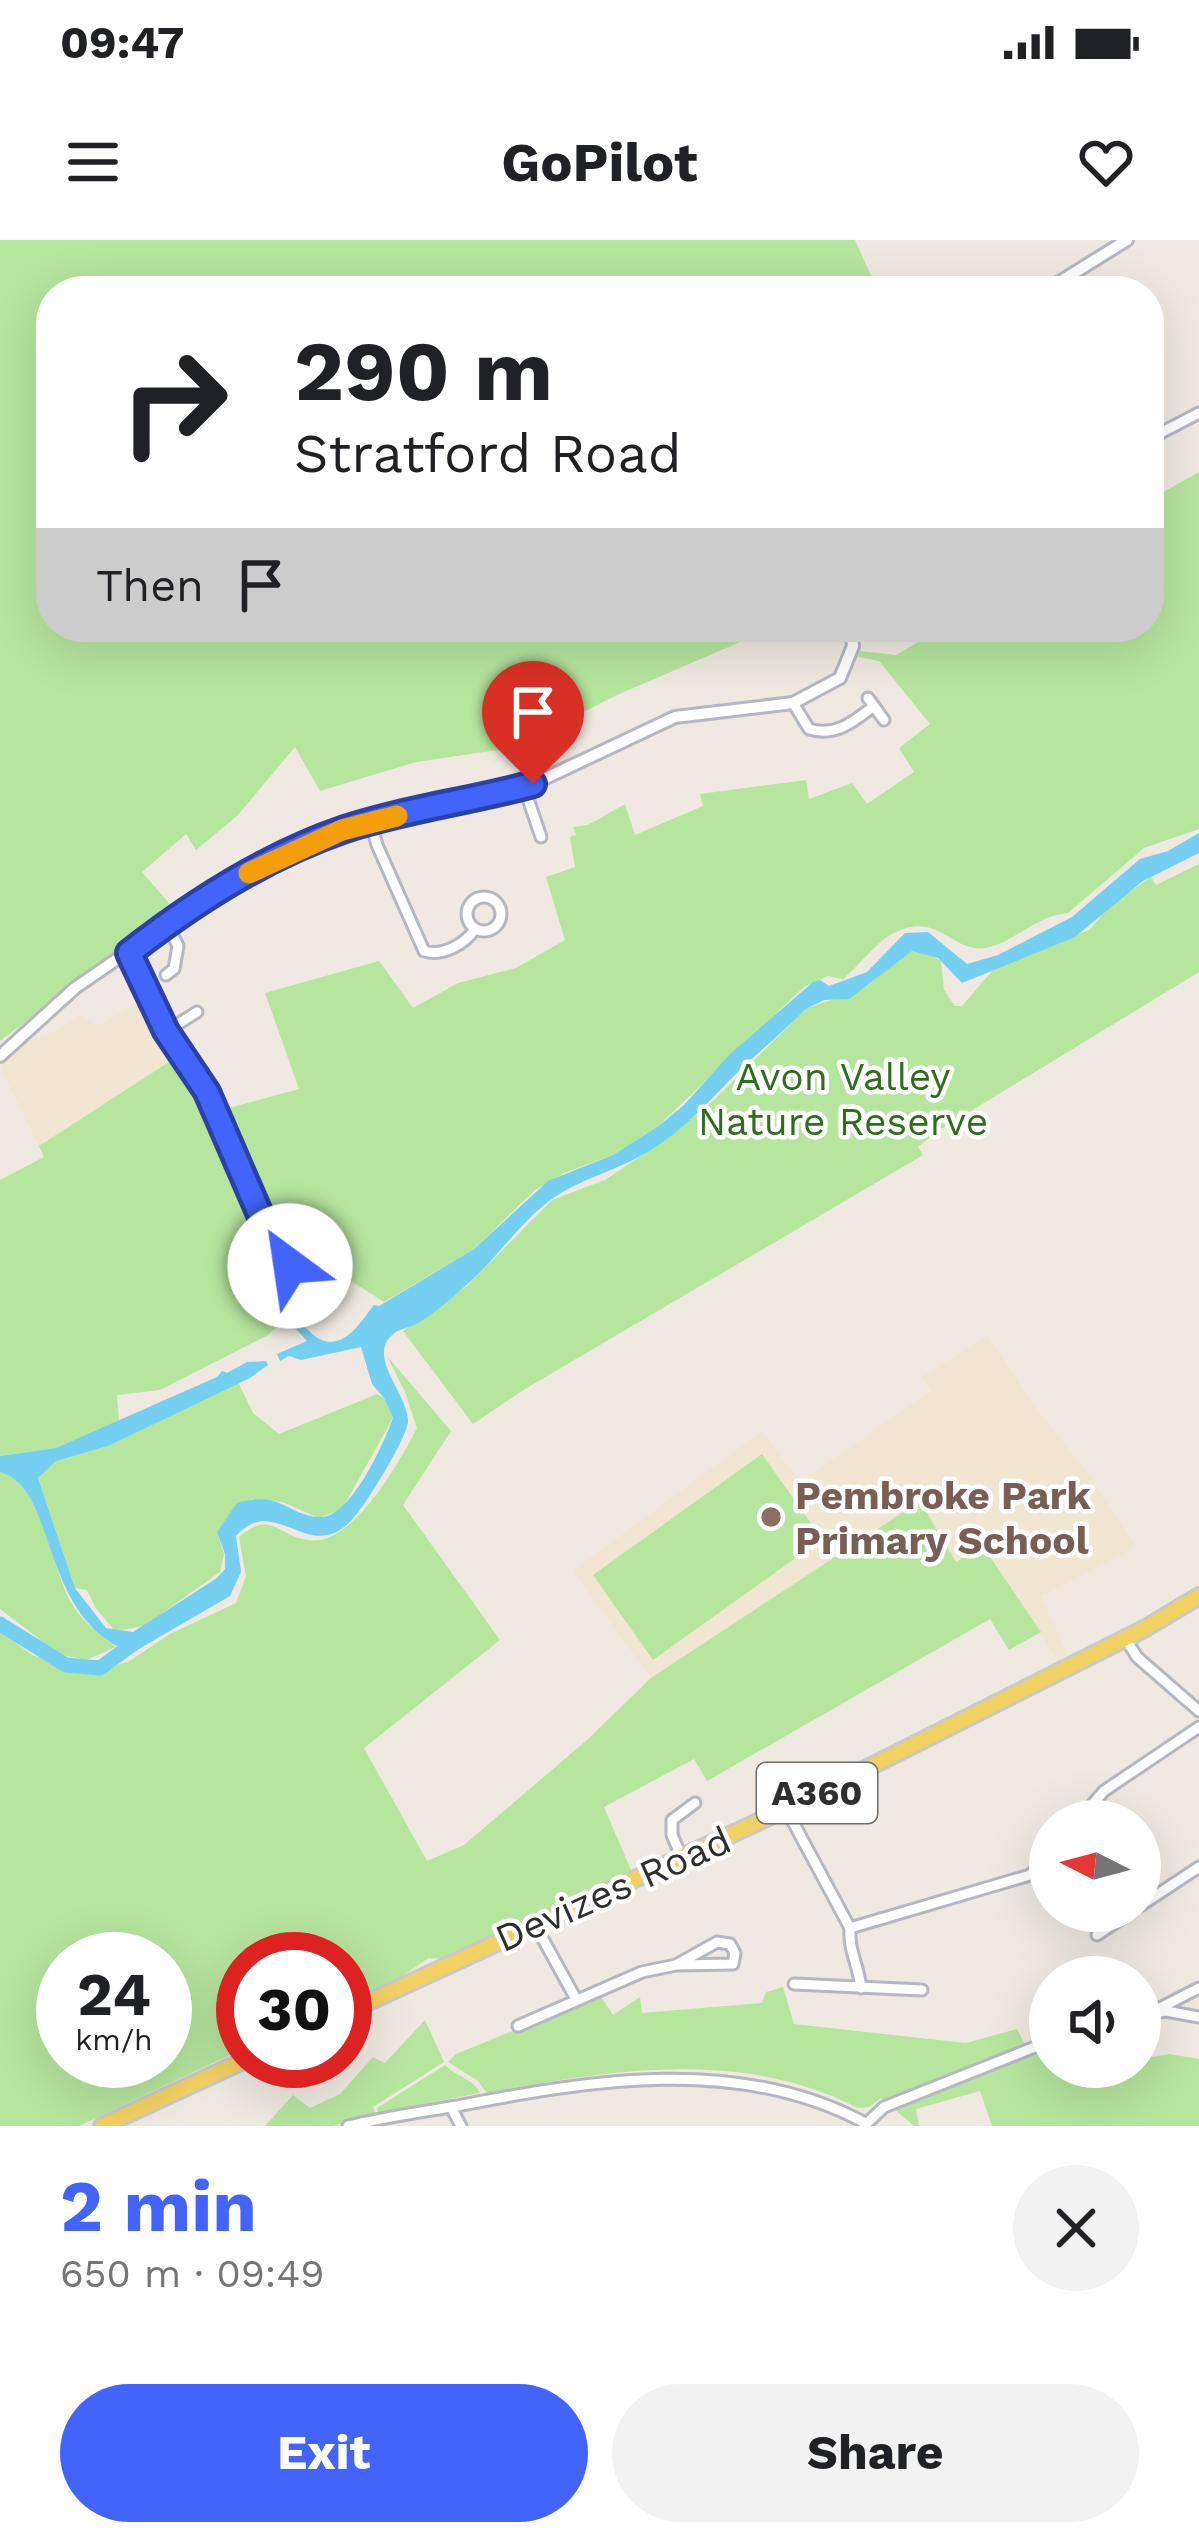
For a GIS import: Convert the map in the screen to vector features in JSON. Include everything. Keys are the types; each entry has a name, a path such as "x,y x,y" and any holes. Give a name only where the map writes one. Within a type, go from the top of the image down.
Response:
{"main road":[{"name":"Devizes Road","path":"372,2000 786,1809 1199,1596"},
{"path":"102,2126 216,2073"}],"street":[{"path":"1069,276 1127,240"},
{"path":"1164,432 1199,413"},
{"path":"0,1056 75,988 167,923 277,858 371,822 524,787 675,717 793,703 840,678 853,642"},
{"path":"793,703 809,729 825,734 844,728 871,702 884,720"},
{"path":"524,787 541,837"},
{"path":"371,822 376,844 424,951 442,952 469,939 475,929"},
{"path":"166,975 175,969 178,953 167,923"},
{"path":"129,953 166,1031 207,1092 278,1256 290,1266"},
{"path":"166,1031 197,1012"},
{"path":"1125,1638 1137,1657 1199,1711"},
{"path":"1096,1800 1199,1727"},
{"path":"681,1856 672,1835 673,1820 695,1803"},
{"path":"786,1809 850,1928 848,1944 859,1966 861,1988"},
{"path":"1161,1893 1199,1867"},
{"path":"850,1928 1029,1875"},
{"path":"534,1923 576,2000"},
{"path":"1097,1935 1102,1932"},
{"path":"518,2026 642,1972 676,1965 733,1964 735,1953 730,1944 717,1942 676,1965"},
{"path":"794,1984 922,1990"},
{"path":"1161,2007 1199,1988"},
{"path":"1161,2015 1199,2017"},
{"path":"348,2126 649,2078 702,2079 778,2091 865,2125 884,2107 1029,2049"},
{"path":"451,2107 461,2126"}],"shaded area":[{"path":"142,1002 172,1060 39,1146 0,1066 20,1045 60,1029 81,1014 96,1026"},
{"name":"Pembroke Park Primary School","path":"988,1335 1136,1547 1041,1596 1073,1665 1064,1670 982,1545 957,1562 920,1501 651,1678 573,1571 762,1431 800,1482 931,1391 922,1377"}],"green space":[{"path":"0,240 855,240 871,276 36,276 36,642 740,642 617,695 512,748 416,762 320,791 295,747 237,816 196,850 186,834 142,872 175,910 0,1041"},
{"path":"1199,472 1199,829 1144,848 1068,913 1047,918 990,947 965,946 922,926 892,934 843,979 828,976 804,987 657,1127 613,1155 564,1173 535,1190 474,1249 384,1302 348,1279 288,1258 218,1111 299,1089 265,993 379,961 413,1008 458,983 516,968 565,940 546,877 575,867 573,827 588,825 625,804 635,835 703,806 700,794 806,780 809,799 852,783 867,804 914,772 899,748 930,724 879,661 858,657 860,651 896,655 918,642 1164,642 1164,492"},
{"name":"Avon Valley Nature Reserve","path":"1199,864 1199,972 938,1131 918,1147 923,1155 473,1424 403,1331 467,1286 552,1200 605,1180 668,1138 713,1101 806,1009 864,987 912,951 941,961 944,990 955,1006 962,1006 993,970 1089,930 1111,905 1151,877 1156,885"},
{"path":"172,1060 194,1090 239,1195 302,1305 268,1335 160,1390 117,1395 119,1422 56,1448 0,1456 0,1180 44,1157 39,1146"},
{"path":"387,1356 451,1431 403,1505 500,1640 364,1748 427,1861 464,1845 587,1740 651,1678 920,1501 956,1562 982,1545 1041,1632 1009,1650 990,1619 707,1781 694,1759 604,1807 631,1870 442,1959 429,1958 372,1990 372,1932 216,1932 216,2062 192,2073 192,1932 36,1932 36,2088 160,2088 79,2126 0,2126 0,1631 32,1655 86,1673 128,1662 170,1634 236,1603 246,1576 239,1537 250,1529 274,1526 308,1540 341,1531 373,1499 417,1428"},
{"path":"238,1382 253,1413 279,1434 377,1394 384,1398 393,1418 342,1509 319,1518 282,1502 251,1499 217,1532 224,1554 220,1572 144,1626 115,1631 87,1590 75,1588 38,1478 55,1461 108,1446"},
{"path":"762,1454 822,1539 653,1660 593,1575"},
{"path":"0,1472 26,1492 36,1509 74,1608 116,1647 86,1660 59,1654 0,1609"},
{"path":"783,1987 794,2024 966,2043 1017,2029 1029,2052 1029,2088 1161,2088 1161,2055 1199,2059 1199,2126 992,2126 980,2091 916,2109 919,2126 914,2126 881,2098 858,2108 814,2089 722,2071 627,2072 487,2093 478,2081 448,2062 456,2054 600,1995 613,2015 640,1997 642,2013 762,2003 766,1992"},
{"path":"425,2020 444,2062 373,2107 376,2115 333,2126 265,2126 293,2095 310,2108 345,2088 372,2088 372,2058 385,2063"},
{"path":"445,2065 480,2093 378,2113 377,2108"}],"water":[{"path":"1199,833 1199,853 1143,881 1075,937 962,983 938,958 912,951 849,999 824,1000 806,1009 672,1135 547,1203 453,1297 387,1341 385,1362 408,1421 384,1473 350,1522 320,1536 278,1523 250,1524 236,1536 241,1572 230,1596 132,1653 102,1636 80,1612 64,1585 33,1503 19,1483 0,1472 0,1456 56,1448 222,1371 266,1361 268,1365 250,1378 108,1446 56,1461 38,1478 75,1588 106,1628 133,1632 225,1569 217,1532 237,1503 264,1499 310,1516 332,1514 355,1492 374,1460 393,1418 372,1384 361,1347 280,1361 277,1354 307,1341 296,1329 297,1317 320,1339 330,1342 347,1336 374,1305 474,1249 548,1181 613,1155 657,1127 730,1054 813,982 820,980 829,986 867,972 905,933 928,932 967,964 998,955 1072,917 1140,859 1168,851"}],"waterway":[{"path":"0,1624 66,1665 100,1668 140,1639"}],"slow traffic":[{"path":"249,873 342,830 397,816"}],"place":[{"name":"Pembroke Park Primary School","path":"771,1517"}],"route":[{"path":"290,1266 278,1256 207,1092 166,1031 129,953 214,893 342,830 533,784"}]}
